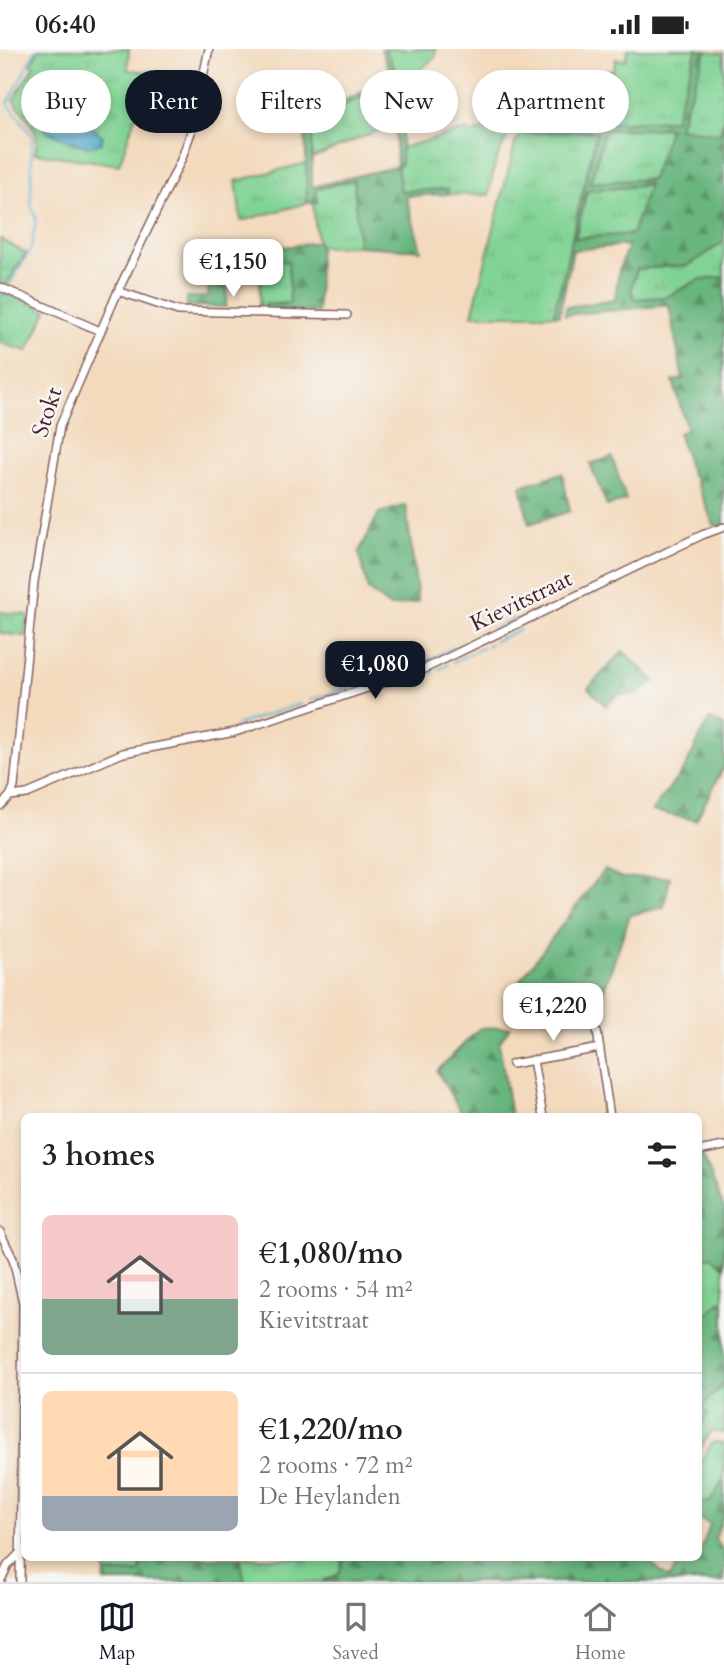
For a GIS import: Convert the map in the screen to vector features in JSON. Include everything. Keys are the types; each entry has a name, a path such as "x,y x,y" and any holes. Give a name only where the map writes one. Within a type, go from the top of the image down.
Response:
{"street":[{"name":"Stokt","path":"10,796 14,787 34,582 55,445 67,406 100,331 182,158 191,132 209,49"},
{"path":"0,287 100,331"},
{"path":"118,291 177,311 347,315"},
{"name":"Kievitstraat","path":"10,796 27,794 122,753 235,732 422,670 702,534 724,527"},
{"path":"0,806 10,796"},
{"path":"597,1031 609,1113"},
{"path":"512,1064 600,1048"},
{"path":"533,1060 542,1113"},
{"path":"702,1150 724,1146"},
{"path":"0,1232 21,1274"},
{"path":"20,1582 21,1470"},
{"path":"0,1582 8,1565 20,1553"}],"green space":[{"path":"39,49 129,49 128,70 125,70 125,133 130,133 119,165 35,153 35,133 111,133 111,70 32,70 34,66 31,64"},
{"path":"381,49 385,49 395,70 389,70"},
{"path":"385,49 436,49 435,57 420,70 395,70"},
{"path":"628,49 697,49 675,120 629,122 629,70 613,70 616,59 625,60"},
{"path":"697,49 706,51 678,128 720,134 724,120 724,242 689,265 637,269 631,289 635,299 667,297 698,280 724,277 724,525 714,526 692,476 678,433 687,430 673,381 683,379 669,305 565,315 566,307 615,300 619,270 628,245 573,250 559,315 554,315 597,133 604,133 590,183 652,179 670,128 629,129 629,122 674,120","holes":["649,185 632,234 575,238 587,191"]},
{"path":"706,51 724,53 724,120 720,134 678,129"},
{"path":"21,87 21,110 13,100"},
{"path":"360,94 360,98 346,104 346,100"},
{"path":"360,98 360,133 372,133 312,158 312,133 346,133 346,104"},
{"path":"670,128 652,179 590,183 604,133 629,133 629,129"},
{"path":"468,130 470,133 509,133 495,162 489,195 447,194 447,189 401,191 397,166 401,164 400,148"},
{"path":"305,133 312,133 312,187 397,166 401,191 448,189 447,194 406,196 421,250 358,246 354,180 317,189 317,203 307,203"},
{"path":"395,133 402,133 401,165 397,166"},
{"path":"597,133 554,315 472,315 515,144 520,134"},
{"path":"306,163 307,203 241,221 236,181"},
{"path":"355,180 358,246 319,247 313,203 317,203 317,189"},
{"path":"650,185 632,235 575,238 587,191"},
{"path":"0,239 26,253 5,286 0,284"},
{"path":"317,242 318,312 265,311 266,305 290,303 288,261 261,262 261,254 229,256 226,307 187,306 187,297 208,297 211,251 227,245 229,249 255,247 264,250"},
{"path":"724,242 724,277 698,280 667,297 635,299 631,289 637,269 689,265"},
{"path":"288,260 290,303 266,305 265,311 259,310 261,262"},
{"path":"3,293 47,310 28,351 0,343 0,298"},
{"path":"612,457 626,500 607,506 590,464"},
{"path":"562,473 570,511 529,524 521,486"},
{"path":"406,505 418,602 390,607 368,590 359,552 379,513"},
{"path":"0,612 28,615 25,636 0,633"},
{"path":"623,651 655,681 635,695 618,694 606,706 588,688"},
{"path":"709,719 724,726 724,767 696,820 652,811 686,766"},
{"path":"604,870 622,878 670,877 664,907 630,915 603,993 537,990 531,994 509,995"},
{"path":"510,1027 499,1043 511,1113 461,1113 437,1071 480,1028"},
{"path":"702,1156 724,1208 724,1267 712,1257 702,1259"},
{"path":"712,1257 724,1267 724,1306 721,1301 702,1319 702,1259"},
{"path":"721,1301 724,1306 724,1384 702,1406 702,1319"},
{"path":"724,1384 724,1433 711,1431 702,1446 702,1424 708,1414 702,1405"},
{"path":"702,1408 708,1414 702,1424"},
{"path":"713,1442 724,1443 724,1480 709,1503 702,1502 702,1460"},
{"path":"724,1480 724,1513 715,1539 724,1552 724,1582 322,1582 339,1574 343,1561 649,1561 669,1578 678,1561 702,1561 702,1546 710,1525 702,1520 702,1502 709,1503"},
{"path":"105,1561 142,1561 140,1572 105,1574"},
{"path":"142,1561 241,1561 245,1582 104,1582 105,1574 140,1572"},
{"path":"241,1561 343,1561 339,1574 322,1582 245,1582"}],"water":[{"path":"51,133 99,133 103,136 101,143 89,146"}],"waterway":[{"path":"9,285 31,249 36,219 31,204 32,135 8,103 36,49"},
{"path":"0,300 3,295"},
{"path":"631,575 646,568"},
{"path":"614,583 626,578"},
{"path":"601,590 611,584"},
{"path":"588,596 597,592"},
{"path":"488,632 513,619"},
{"path":"495,641 520,629"},
{"path":"423,663 482,634"},
{"path":"487,646 491,644"},
{"path":"453,662 482,648"},
{"path":"386,675 418,665"},
{"path":"439,669 448,665"},
{"path":"423,677 428,675"},
{"path":"310,700 379,678"},
{"path":"236,725 300,704"}]}
